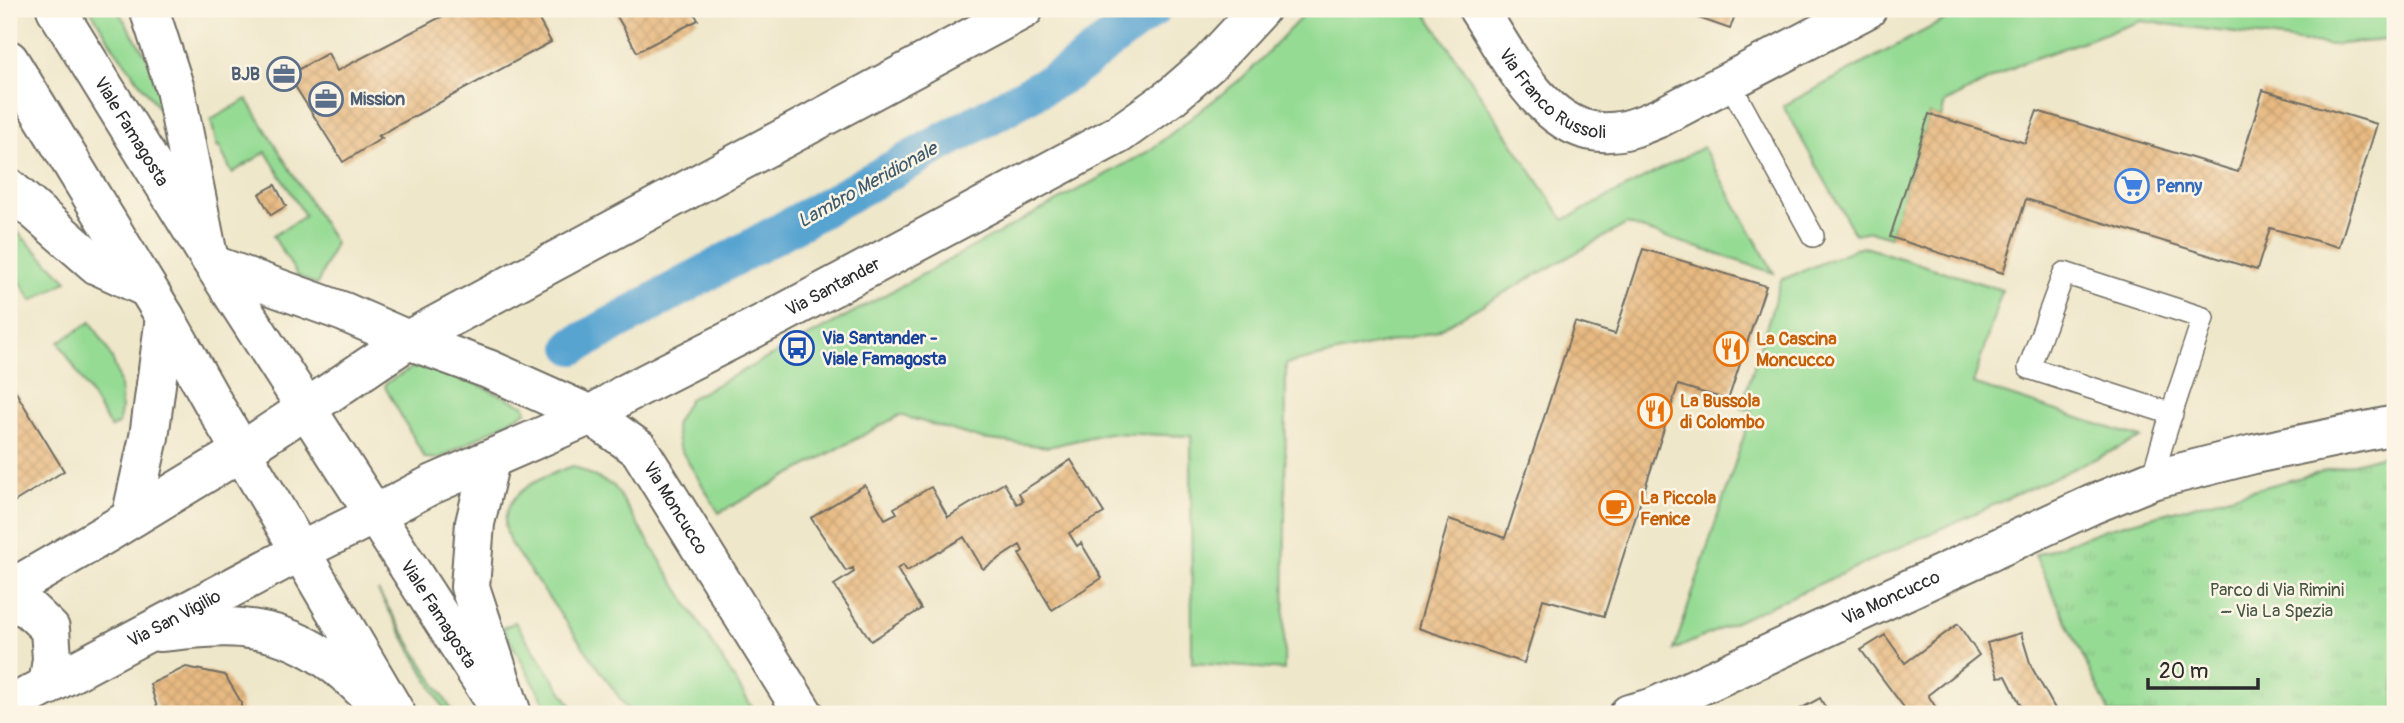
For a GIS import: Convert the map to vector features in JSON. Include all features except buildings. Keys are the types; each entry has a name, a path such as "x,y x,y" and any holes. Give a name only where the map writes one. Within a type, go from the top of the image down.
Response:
{"street":[{"name":"Viale Famagosta","path":"56,9 212,260 503,714"},
{"name":"Viale Famagosta","path":"149,9 175,89 212,260"},
{"path":"9,590 242,451 408,340 1024,9"},
{"name":"Via Santander","path":"374,515 430,485 591,415 625,394 1119,134 1171,97 1260,9"},
{"name":"Via Franco Russoli","path":"1478,9 1539,99 1561,119 1579,127 1608,132 1643,125 1867,9"},
{"path":"9,60 156,302 396,714"},
{"path":"9,188 97,265 156,302"},
{"path":"212,260 408,340"},
{"path":"131,517 149,437 156,302"},
{"name":"Via Moncucco","path":"408,340 488,369 591,415 639,449 804,714"},
{"name":"Via Moncucco","path":"1629,714 1652,708 2091,505 2152,480 2254,454 2395,425"},
{"name":"Viale Famagosta","path":"490,461 475,523 470,587 512,714"},
{"path":"301,551 374,515"},
{"name":"Via San Vigilio","path":"9,706 301,551"},
{"path":"9,602 28,608 50,629 52,659 48,686"},
{"path":"150,633 238,627 280,634 311,648 362,687 385,714"}],"lane":[{"path":"1729,82 1813,236"},
{"path":"2152,480 2161,444 2172,414 2203,318 2064,273 2028,368 2172,414"}],"green space":[{"path":"90,9 117,9 148,59 166,118 114,48"},
{"path":"1309,9 1423,9 1564,220 1703,147 1774,273 1627,224 1434,332 1286,364 1284,670 1192,663 1191,436 1108,433 1048,447 982,439 900,415 719,513 679,447 675,425 689,399 1149,151 1247,74"},
{"path":"1965,9 2395,9 2395,39 2329,45 2141,21 2024,62 1945,103 1941,118 1929,114 1890,237 1870,231 1855,234 1783,106"},
{"path":"247,99 335,243 317,285 298,276 273,236 305,216 266,152 232,173 219,146 217,147 211,120"},
{"path":"9,224 67,281 32,301 9,264"},
{"path":"1862,246 2002,290 1973,384 2141,438 1674,650 1752,411 1741,408 1781,280"},
{"path":"91,322 112,358 119,381 119,423 111,428 59,342"},
{"path":"412,368 457,375 525,406 526,412 438,459 425,458 385,387 386,383"},
{"name":"Parco di Via Rimini – Via La Spezia","path":"2395,452 2395,714 2110,714 2035,555 2106,529"},
{"path":"573,466 614,486 756,714 631,714 510,543 506,530 507,510 521,492 541,479"},
{"path":"378,591 454,714 447,714"},
{"path":"515,622 577,714 551,714 503,628"}],"waterway":[{"name":"Lambro Meridionale","path":"574,346 1069,72 1152,9"}],"place":[{"name":"BJB","path":"284,74"},
{"name":"Mission","path":"326,99"},
{"name":"Penny","path":"2132,186"},
{"name":"Via Santander - Viale Famagosta","path":"797,348"},
{"name":"La Cascina Moncucco","path":"1731,349"},
{"name":"La Bussola di Colombo","path":"1655,411"},
{"name":"La Piccola Fenice","path":"1616,508"}]}
